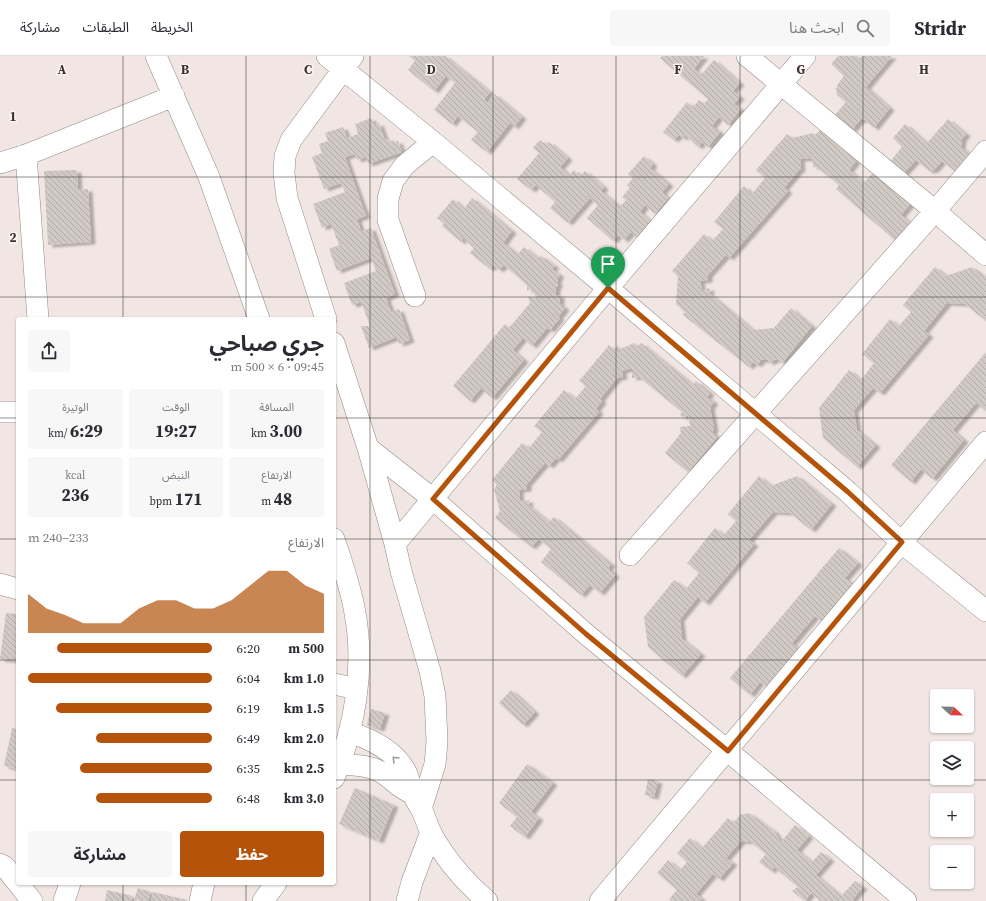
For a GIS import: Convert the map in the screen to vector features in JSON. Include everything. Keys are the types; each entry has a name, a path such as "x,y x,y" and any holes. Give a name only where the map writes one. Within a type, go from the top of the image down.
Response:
{"street":[{"path":"156,56 209,177 258,317"},
{"path":"327,56 348,63 433,142 608,288 848,492 902,542 986,611"},
{"path":"747,56 986,255"},
{"path":"395,544 608,288 805,56"},
{"path":"325,317 287,198 284,173 285,156 291,140 348,63"},
{"path":"0,163 26,155 174,96"},
{"path":"415,296 388,220 388,199 393,181 405,165 433,142"},
{"path":"630,556 756,415 986,152"},
{"path":"26,155 38,317"},
{"path":"336,349 368,448 395,544 401,572 430,671 435,696 437,742 434,764 416,801"},
{"path":"0,412 16,412"},
{"path":"600,901 728,751 986,442"},
{"path":"368,448 433,499 586,634 906,901"},
{"path":"336,546 355,612 359,651 357,689 349,732 337,771 362,766 376,770 387,775 416,801"},
{"path":"0,584 16,588"},
{"path":"336,684 357,689"},
{"path":"349,732 374,742 394,757 401,765 407,773 416,801 431,832 446,857 470,886 487,901"},
{"path":"407,901 412,882 431,832"},
{"path":"0,864 5,867 16,881"},
{"path":"19,885 32,901"},
{"path":"64,901 69,885"},
{"path":"200,901 204,885"},
{"path":"263,901 275,885"}],"building":[{"path":"409,56 445,56 490,92 484,100 488,103 494,94 522,117 514,127 510,123 487,152 471,140 478,132 458,116 452,124 434,110 455,83 446,76 434,91 408,70 415,61"},
{"path":"662,56 704,56 694,69 701,75 714,60 740,83 733,91 740,97 734,104 741,109 728,125 719,117 712,126 720,132 708,147 702,142 698,147 685,135 683,138 679,135 674,140 663,132 687,102 693,107 699,100 704,104 708,99 660,58"},
{"path":"838,56 857,56 860,58 862,56 892,56 866,87 890,108 874,128 865,120 860,120 852,130 834,116 846,102 837,95 836,89 844,76 831,64"},
{"path":"371,118 374,125 379,123 385,140 389,138 390,143 398,141 402,152 368,164 366,157 357,160 355,154 345,157 366,216 357,219 361,231 371,228 395,294 386,298 391,312 399,309 410,340 399,344 397,337 369,348 361,326 370,326 361,302 352,305 344,283 376,271 371,258 337,271 329,249 339,245 331,224 322,228 313,204 345,192 341,183 324,189 312,157 322,153 319,144 328,141 325,133 343,127 347,138 358,134 355,124"},
{"path":"948,119 966,134 962,139 961,147 972,155 957,173 942,161 934,170 929,171 916,160 902,175 889,163 902,147 893,138 905,124 927,143"},
{"path":"820,130 856,161 849,170 864,183 874,171 911,203 901,215 912,224 897,242 836,189 839,185 817,167 813,167 812,158 800,159 801,170 799,170 784,188 788,191 729,258 726,255 708,275 708,280 700,281 702,290 710,288 709,293 753,330 774,328 791,308 812,326 782,363 777,359 768,363 768,360 761,360 757,365 753,362 749,367 682,314 686,313 676,304 678,276 672,271 704,234 712,241 723,229 714,222 744,186 752,194 765,178 756,170 787,134 792,138 813,133 815,135"},
{"path":"540,140 546,145 549,142 568,158 560,167 569,175 574,170 580,176 585,171 604,187 601,191 620,207 626,200 622,197 630,188 627,185 633,178 628,174 644,156 653,164 650,168 669,184 662,192 668,198 655,214 645,205 640,212 650,221 636,237 631,232 624,240 618,235 613,241 587,218 598,205 590,198 568,223 550,208 555,202 536,185 531,190 517,179 539,153 533,148"},
{"path":"77,170 78,190 88,189 91,242 48,245 44,171"},
{"path":"472,198 512,231 503,243 518,254 524,247 538,258 541,256 555,266 552,269 560,275 557,279 558,286 556,287 556,295 560,295 559,303 565,308 558,317 560,318 550,330 547,328 532,346 523,338 513,350 524,360 492,398 481,388 470,401 453,386 505,324 509,328 530,303 528,297 536,298 533,289 527,290 527,285 504,265 499,270 493,265 490,269 470,253 474,248 463,238 461,242 442,226 444,223 437,218 453,199 464,209"},
{"path":"935,267 946,276 972,267 986,278 986,321 965,304 947,303 924,331 929,335 880,393 873,388 854,410 857,430 876,445 857,467 823,438 819,408 849,370 861,380 874,363 862,354 890,319 899,326 911,312 903,305"},
{"path":"634,343 638,346 641,343 693,385 696,381 710,393 707,397 714,402 710,407 714,429 712,432 717,437 688,472 665,453 681,433 680,427 690,426 688,415 683,417 680,415 682,412 639,377 632,378 632,368 622,371 623,377 617,378 600,399 602,401 596,409 599,412 558,460 556,458 549,466 545,463 527,484 527,489 519,490 520,501 529,500 528,505 549,522 554,517 611,564 608,568 615,575 600,593 590,585 581,595 541,562 551,549 539,539 531,547 495,518 500,511 494,489 497,485 492,480 522,443 529,448 542,432 534,426 564,390 575,399 586,386 579,381 609,345 615,350 617,345 621,349"},
{"path":"986,352 986,411 976,403 953,430 964,440 932,479 921,469 911,482 891,465"},
{"path":"759,476 771,486 797,476 832,504 811,530 790,513 773,512 749,540 754,544 705,603 698,597 680,619 682,639 701,654 682,676 648,647 644,617 674,580 686,589 699,573 687,563 715,528 724,535 736,521 728,514"},
{"path":"839,548 858,563 845,578 857,588 826,625 815,616 792,643 803,653 771,691 760,682 750,695 730,678"},
{"path":"6,613 16,614 16,661 0,659"},
{"path":"511,690 535,712 523,725 499,703"},
{"path":"371,709 385,713 380,729 367,725"},
{"path":"12,728 16,729 16,769 4,766"},
{"path":"527,764 553,783 531,812 539,818 525,837 510,826 517,817 499,803"},
{"path":"648,779 658,781 654,797 645,795"},
{"path":"355,788 394,805 379,841 339,824"},
{"path":"749,813 774,831 781,842 795,825 809,836 797,850 812,862 821,852 830,859 816,875 841,896 855,881 863,887 852,900 854,901 820,901 811,893 805,901 792,891 798,887 774,867 771,871 759,862 766,854 751,842 741,841 726,858 733,863 719,879 713,874 696,894 702,899 700,901 671,901 669,899 677,890 657,873 668,860 680,870 687,862 677,853 690,838 702,848 728,818 733,823 740,815"},
{"path":"138,888 151,892 148,901 134,900"},
{"path":"107,890 132,896 131,901 105,901"},
{"path":"153,892 187,900 187,901 151,901"}],"route":[{"path":"608,288 848,492 902,542 728,751 586,634 433,499 608,288"}]}
